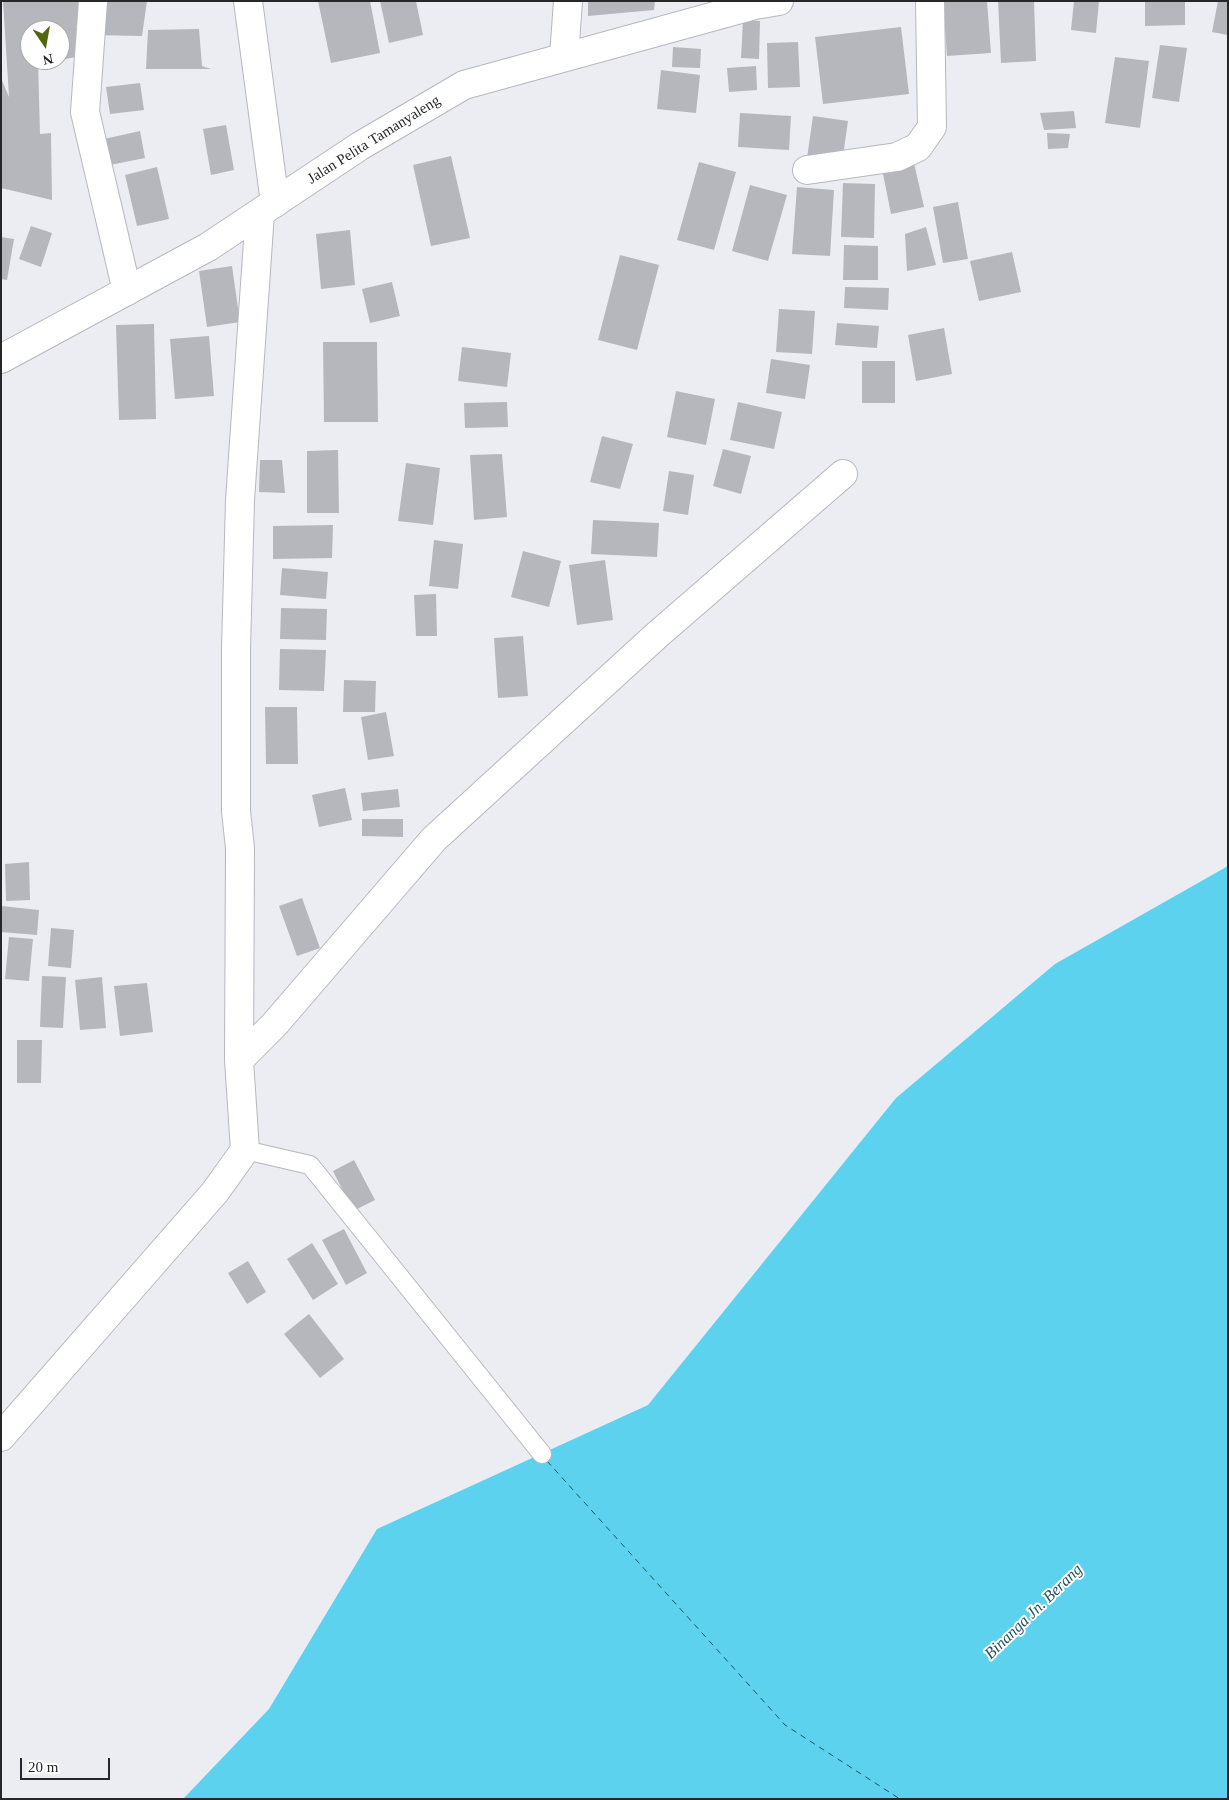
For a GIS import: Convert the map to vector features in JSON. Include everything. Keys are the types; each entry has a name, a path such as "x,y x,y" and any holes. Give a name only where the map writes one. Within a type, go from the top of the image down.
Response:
{"street":[{"path":"92,1 85,112 127,291"},
{"path":"1,1437 215,1192 245,1150 239,1060 240,848 236,811 238,569 240,500 267,208 248,1"},
{"path":"564,58 568,1"},
{"path":"807,170 898,156 918,146 932,127 930,1"},
{"name":"Jalan Pelita Tamanyaleng","path":"1,359 208,247 360,146 464,85 763,3"},
{"path":"239,1060 274,1025 434,839 650,641 843,474"}],"lane":[{"path":"245,1150 310,1166 542,1454"}],"water":[{"name":"Binanga Jn. Berang","path":"1228,866 1228,1799 183,1799 269,1709 377,1529 648,1405 896,1098 1055,964"}],"building":[{"path":"3,1 83,1 83,24 76,25 76,57 70,58 70,20 20,20 20,70 38,70 40,134 51,133 52,200 1,188 1,78 9,97"},
{"path":"97,1 147,1 142,36 90,35"},
{"path":"318,1 370,1 380,53 331,63"},
{"path":"380,1 416,1 423,35 389,43"},
{"path":"588,1 655,1 654,10 588,16"},
{"path":"987,1 991,53 947,56 943,2"},
{"path":"998,1 1034,1 1036,61 1001,63"},
{"path":"1074,1 1099,1 1096,33 1071,30"},
{"path":"1145,1 1185,1 1185,25 1145,26"},
{"path":"1218,1 1228,1 1228,35 1212,32"},
{"path":"743,20 760,21 759,59 741,58"},
{"path":"901,27 909,94 823,104 815,37"},
{"path":"199,29 202,66 211,69 146,69 148,30"},
{"path":"798,42 800,87 768,88 767,43"},
{"path":"1160,45 1187,48 1179,102 1152,98"},
{"path":"673,47 701,49 700,68 672,67"},
{"path":"1115,57 1149,61 1140,128 1105,123"},
{"path":"756,66 757,90 729,92 727,68"},
{"path":"661,70 700,75 696,113 657,109"},
{"path":"140,83 144,110 110,114 106,87"},
{"path":"1074,111 1076,128 1044,130 1040,113"},
{"path":"740,113 791,116 789,150 738,147"},
{"path":"813,116 848,121 842,163 807,158"},
{"path":"226,125 234,170 211,175 203,129"},
{"path":"140,131 145,158 110,165 104,139"},
{"path":"1047,133 1070,134 1068,148 1048,149"},
{"path":"451,156 470,238 431,246 413,165"},
{"path":"699,162 736,172 714,250 677,240"},
{"path":"914,163 924,207 891,214 882,169"},
{"path":"157,167 169,219 137,226 125,175"},
{"path":"843,183 875,184 874,238 841,237"},
{"path":"750,185 787,195 768,261 732,251"},
{"path":"797,187 834,190 830,256 792,254"},
{"path":"958,202 968,259 943,263 933,207"},
{"path":"31,226 52,233 41,267 19,259"},
{"path":"926,227 936,265 907,271 905,234"},
{"path":"350,230 355,285 321,289 316,234"},
{"path":"1,237 14,239 7,280 1,279"},
{"path":"844,245 878,246 878,280 843,280"},
{"path":"1012,252 1021,292 979,301 970,261"},
{"path":"620,255 659,265 637,350 598,340"},
{"path":"232,266 240,322 207,327 199,271"},
{"path":"392,282 400,316 370,323 362,289"},
{"path":"845,287 889,288 888,310 844,308"},
{"path":"779,309 815,311 812,354 776,352"},
{"path":"837,323 879,326 877,348 835,345"},
{"path":"154,324 156,419 119,420 116,325"},
{"path":"944,328 952,374 916,381 908,335"},
{"path":"209,336 214,396 175,399 170,339"},
{"path":"323,342 377,342 378,422 324,422"},
{"path":"462,347 511,353 507,387 458,381"},
{"path":"771,359 810,365 805,399 766,393"},
{"path":"862,361 895,361 895,403 862,403"},
{"path":"676,391 715,399 706,445 667,437"},
{"path":"507,402 508,427 465,428 464,403"},
{"path":"738,402 782,412 774,449 730,440"},
{"path":"602,436 633,444 620,489 590,482"},
{"path":"723,449 751,456 741,494 713,486"},
{"path":"338,450 339,513 307,513 307,451"},
{"path":"502,454 507,517 474,520 470,455"},
{"path":"260,460 282,460 285,493 259,492"},
{"path":"406,463 440,468 433,525 398,521"},
{"path":"669,471 694,475 688,515 663,511"},
{"path":"593,520 659,523 657,557 591,554"},
{"path":"333,525 332,558 273,559 273,526"},
{"path":"434,540 463,544 458,589 429,586"},
{"path":"523,551 561,561 549,607 511,597"},
{"path":"605,560 613,620 577,625 569,565"},
{"path":"282,568 328,572 326,599 280,595"},
{"path":"436,594 437,636 416,636 414,595"},
{"path":"281,608 327,609 326,640 280,639"},
{"path":"523,636 528,696 498,698 494,638"},
{"path":"280,649 326,650 324,691 279,690"},
{"path":"344,680 376,681 375,712 343,712"},
{"path":"265,707 297,707 298,764 266,764"},
{"path":"386,712 394,756 368,760 361,717"},
{"path":"345,788 352,820 319,827 312,795"},
{"path":"398,789 400,807 363,811 361,793"},
{"path":"362,819 403,819 403,837 362,836"},
{"path":"29,862 30,900 6,901 5,864"},
{"path":"302,898 320,948 297,956 279,906"},
{"path":"1,906 39,910 37,935 1,932"},
{"path":"51,928 74,930 71,968 48,966"},
{"path":"9,937 33,939 29,981 5,979"},
{"path":"42,976 66,977 63,1028 40,1027"},
{"path":"102,977 106,1028 80,1030 75,980"},
{"path":"147,983 153,1032 120,1036 114,986"},
{"path":"17,1040 42,1040 41,1083 17,1083"},
{"path":"354,1160 375,1200 353,1211 333,1171"},
{"path":"344,1229 367,1273 346,1285 322,1240"},
{"path":"312,1243 338,1284 313,1300 287,1259"},
{"path":"248,1261 266,1292 247,1304 228,1273"},
{"path":"309,1314 344,1359 320,1378 284,1334"}],"ferry route":[{"path":"547,1461 785,1725 900,1799"}]}
